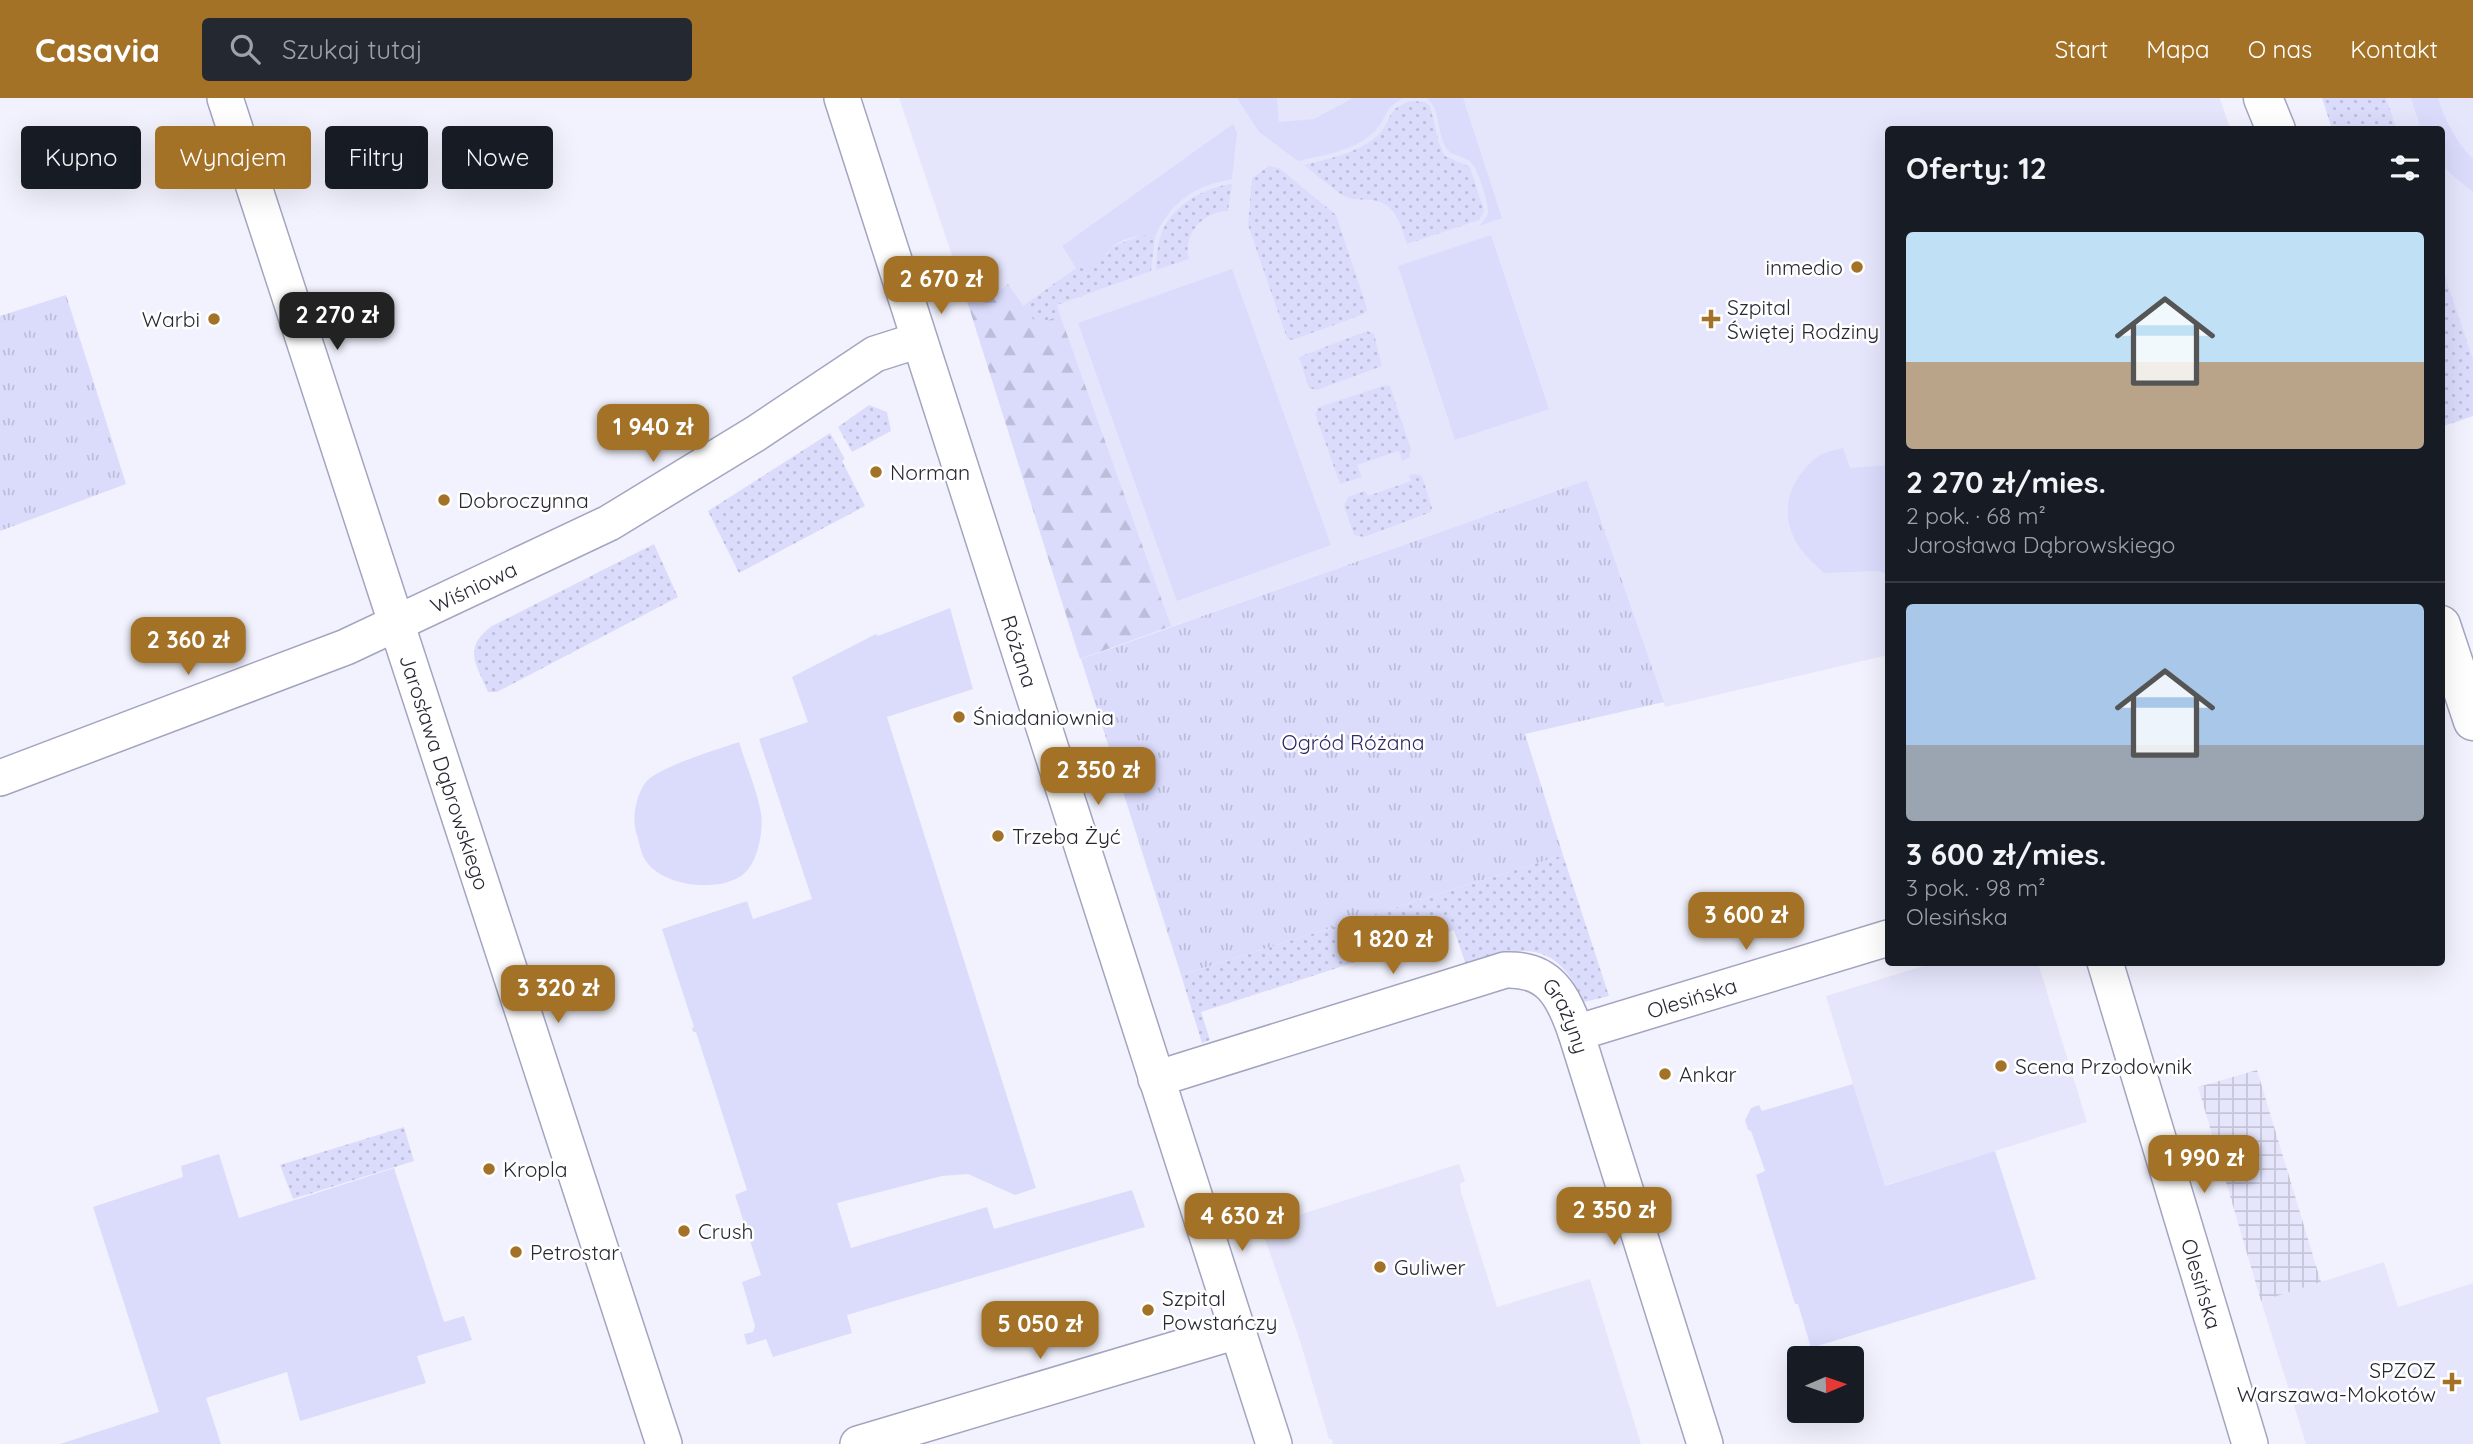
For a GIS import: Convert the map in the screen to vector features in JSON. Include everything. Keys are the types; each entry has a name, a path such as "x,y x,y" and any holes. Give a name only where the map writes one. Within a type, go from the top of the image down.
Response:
{"street":[{"name":"Jarosława Dąbrowskiego","path":"225,98 664,1444"},
{"name":"Różana","path":"842,98 1274,1444"},
{"path":"2263,98 2274,126"},
{"name":"Wiśniowa","path":"0,778 346,647 609,523 755,433 874,354 919,341"},
{"path":"2445,637 2473,721"},
{"name":"Olesińska","path":"1576,1033 1885,939"},
{"name":"Olesińska","path":"2106,966 2250,1444"},
{"name":"Grażyny","path":"1156,1080 1505,970 1529,972 1546,979 1571,1019 1576,1033 1705,1444"},
{"path":"858,1444 1237,1331"}],"shaded area":[{"path":"899,98 2220,98 2229,126 1885,126 1885,656 1665,707 1587,480 1080,659 962,285"},
{"path":"2386,98 2473,98 2473,359 2445,276 2445,126 2396,126"},
{"path":"1923,966 2039,966 2087,1122 1884,1186 1826,996"},
{"path":"2257,1070 2321,1282 2261,1301 2198,1087"},
{"path":"1459,1164 1465,1181 1460,1184 1461,1192 1497,1307 1590,1279 1641,1444 1333,1444 1332,1439 1329,1439 1300,1341 1261,1227"},
{"path":"2384,1262 2398,1307 2473,1283 2473,1444 2306,1444 2261,1301"}],"green space":[{"path":"1237,98 1277,98 1279,122 1314,119 1353,98 1403,98 1396,102 1367,138 1339,151 1298,161 1259,132"},
{"path":"1427,98 1463,98 1502,218 1479,226 1486,218 1488,208 1478,173 1470,162 1446,148 1435,109"},
{"path":"2322,98 2386,98 2396,126 2331,126"},
{"path":"2411,98 2438,98 2452,131 2473,159 2473,192 2445,167 2445,126 2420,126"},
{"path":"1412,101 1425,102 1430,106 1445,156 1470,167 1484,211 1479,220 1407,244 1396,215 1386,205 1344,196 1304,165 1341,155 1367,144 1380,133 1397,107"},
{"path":"1233,124 1237,133 1232,179 1206,186 1185,197 1168,214 1155,237 1139,236 1123,241 1113,246 1095,265 1076,268 1062,246"},
{"path":"1269,166 1279,168 1336,215 1366,305 1364,314 1289,340 1248,225 1252,178"},
{"path":"1232,184 1228,211 1211,215 1192,233 1189,259 1156,270 1162,232 1176,211 1202,193"},
{"path":"1144,234 1155,237 1151,271 1057,305 1060,315 1037,325 1023,306 1076,268 1088,267 1107,254 1112,247"},
{"path":"1491,235 1549,409 1455,440 1398,266"},
{"path":"1232,269 1331,545 1177,601 1078,323"},
{"path":"2445,276 2473,359 2473,416 2445,426"},
{"path":"989,284 996,294 1008,284 1037,325 1060,315 1171,626 1080,659 962,285"},
{"path":"66,295 126,484 0,531 0,316"},
{"path":"1367,331 1374,334 1382,366 1317,390 1309,388 1299,357"},
{"path":"1390,386 1411,450 1409,458 1402,461 1399,451 1357,465 1362,477 1340,484 1315,414 1319,407"},
{"path":"869,405 887,412 891,431 852,452 838,427"},
{"path":"830,433 845,459 842,461 865,506 739,573 708,511"},
{"path":"1843,448 1850,468 1885,465 1885,573 1824,573 1801,550 1790,529 1788,506 1794,484 1808,465 1830,451"},
{"path":"1409,475 1422,476 1431,512 1364,537 1354,535 1344,506 1348,497 1365,491 1368,496 1411,481"},
{"name":"Ogród Różana","path":"1587,480 1664,702 1525,734 1563,855 1181,975 1081,659"},
{"path":"654,544 678,597 497,692 488,692 474,657 474,649 483,634 492,626"},
{"path":"950,608 973,689 887,717 1036,1188 1015,1195 968,1174 942,1176 837,1203 851,1248 987,1207 994,1229 1132,1190 1145,1227 847,1315 852,1333 773,1357 766,1339 747,1345 744,1334 753,1332 755,1326 742,1282 761,1275 735,1195 747,1190 696,1032 693,1032 694,1027 662,929 747,901 753,919 812,899 759,739 808,722 792,677 876,634 878,636"},
{"path":"739,742 761,813 760,839 755,857 747,871 730,881 703,885 675,880 651,868 641,852 634,820 640,793 646,782 663,770"},
{"path":"1563,855 1609,996 1584,1002 1569,976 1556,962 1532,951 1506,953 1466,965 1454,930 1201,1012 1210,1040 1202,1043 1181,975"},
{"path":"1853,1084 1885,1186 1995,1151 2036,1279 1810,1346 1756,1175 1765,1171 1745,1120 1751,1108 1759,1105 1762,1111"},
{"path":"404,1127 414,1161 293,1199 280,1165"},
{"path":"219,1154 239,1218 394,1168 444,1322 464,1316 472,1340 417,1356 426,1383 300,1421 287,1372 206,1398 221,1444 60,1444 159,1412 93,1207 183,1177 181,1166"}],"place":[{"name":"inmedio","path":"1857,267"},
{"name":"Warbi","path":"214,319"},
{"name":"Szpital Świętej Rodziny","path":"1711,319"},
{"name":"Norman","path":"876,472"},
{"name":"Dobroczynna","path":"444,500"},
{"name":"Śniadaniownia","path":"959,717"},
{"name":"Trzeba Żyć","path":"998,836"},
{"name":"Scena Przodownik","path":"2001,1066"},
{"name":"Ankar","path":"1665,1074"},
{"name":"Kropla","path":"489,1169"},
{"name":"Crush","path":"684,1231"},
{"name":"Petrostar","path":"516,1252"},
{"name":"Guliwer","path":"1380,1267"},
{"name":"Szpital Powstańczy","path":"1148,1310"},
{"name":"SPZOZ Warszawa-Mokotów","path":"2452,1382"}]}
